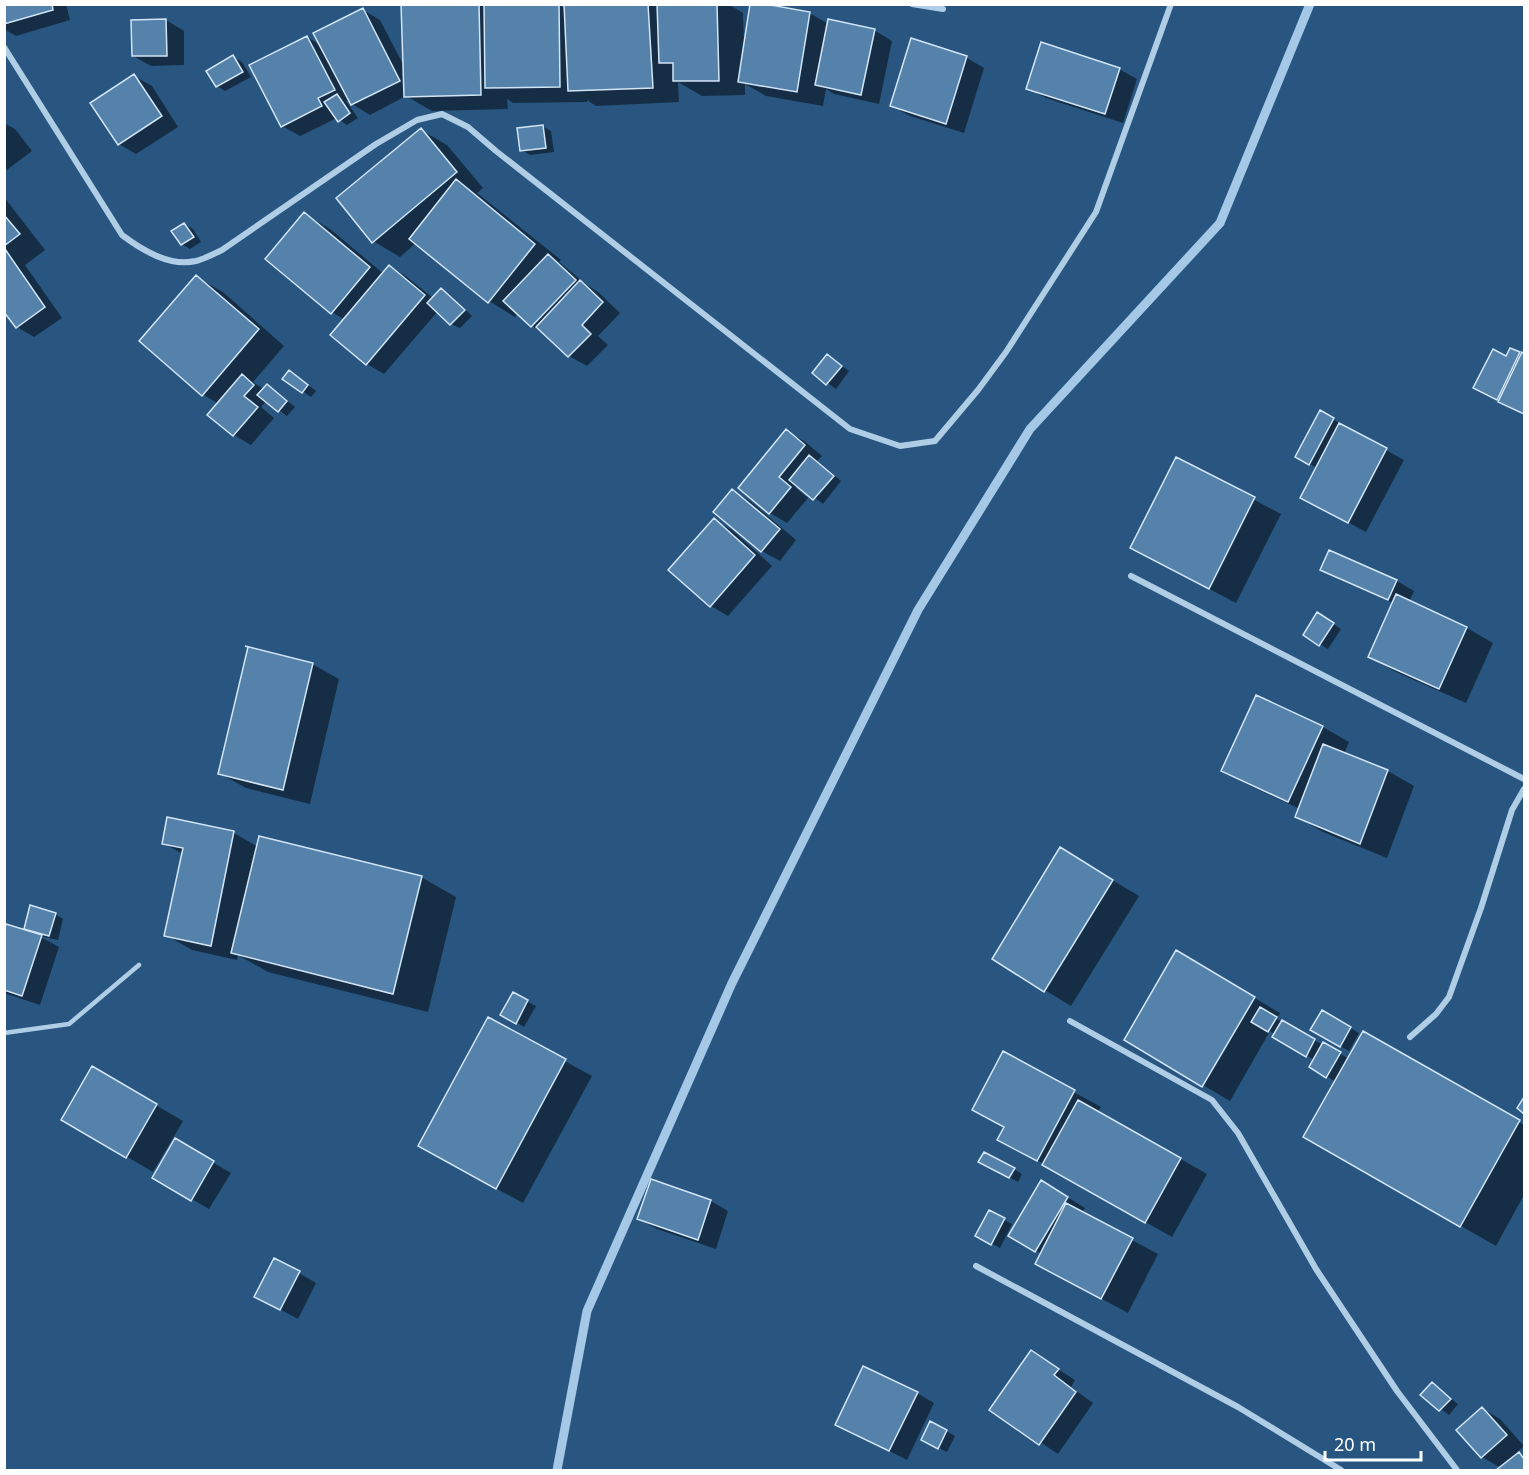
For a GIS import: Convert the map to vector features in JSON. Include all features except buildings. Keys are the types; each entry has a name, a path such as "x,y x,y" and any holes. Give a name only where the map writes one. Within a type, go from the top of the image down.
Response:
{"street":[{"path":"912,4 943,9"},
{"path":"4,47 122,235 139,248 169,261 195,261 222,250 376,144 417,120 442,114 468,127 496,152 850,429 900,446 935,441 978,390 1006,352 1096,212 1171,4"},
{"path":"1131,576 1524,779"},
{"path":"1410,1037 1436,1014 1449,997 1481,908 1512,810 1524,789"},
{"path":"1070,1020 1212,1100 1238,1133 1316,1269 1397,1391 1457,1470"},
{"path":"976,1266 1238,1407 1341,1470"}],"lane":[{"path":"4,1033 69,1024 140,964"}],"waterway":[{"path":"557,1470 587,1311 732,983 918,610 1030,429 1220,223 1310,4"}]}
